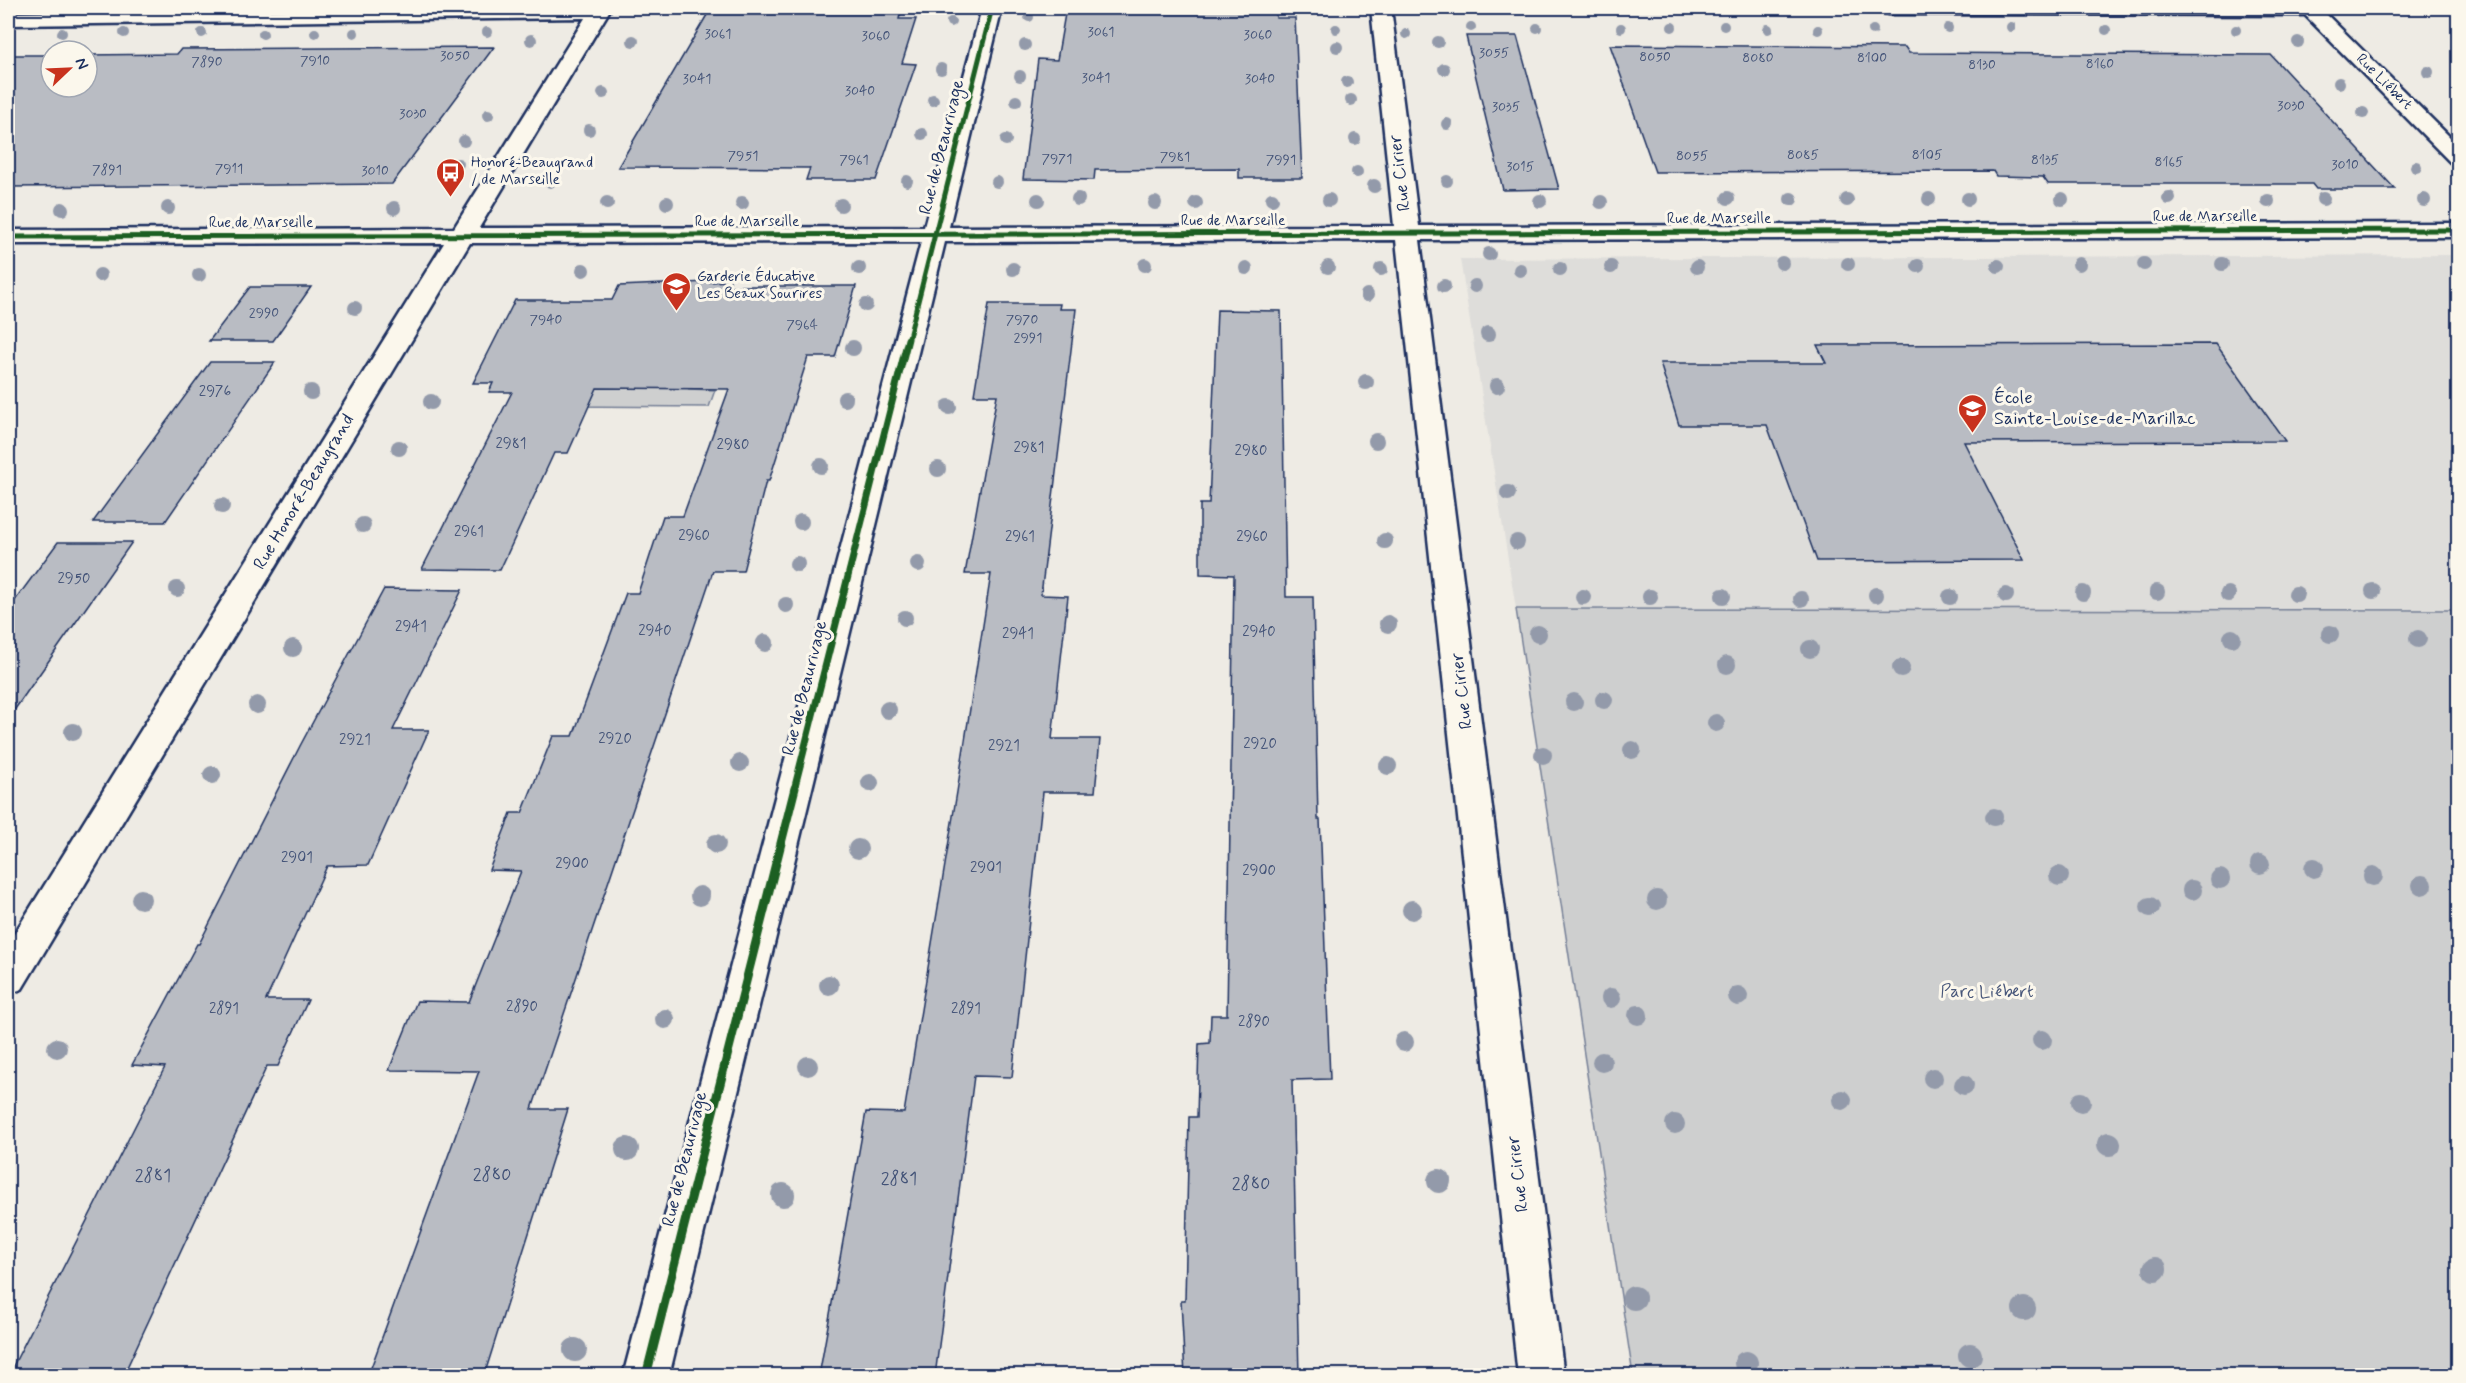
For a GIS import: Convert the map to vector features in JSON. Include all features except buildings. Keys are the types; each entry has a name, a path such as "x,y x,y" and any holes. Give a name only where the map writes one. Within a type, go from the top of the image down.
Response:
{"street":[{"name":"Rue de Beaurivage","path":"646,1376 992,8"},
{"name":"Rue Cirier","path":"1381,8 1541,1376"},
{"path":"1888,8 2309,8"},
{"name":"Rue Liébert","path":"2309,8 2458,157"},
{"path":"8,19 599,10"},
{"name":"Rue Honoré-Beaugrand","path":"8,977 599,10"},
{"name":"Rue de Marseille","path":"8,237 2458,230"}],"shaded area":[{"name":"École Sainte-Louise-de-Marillac","path":"2458,255 2458,610 1516,609 1460,259"}],"green space":[{"path":"595,337 695,372 689,389 715,390 709,407 563,406"},
{"name":"Parc Liébert","path":"1516,609 2458,610 2458,1375 1633,1375"}],"cycle path":[{"path":"646,1376 992,8"},
{"path":"8,237 2458,230"}],"place":[{"name":"Honoré-Beaugrand / de Marseille","path":"450,198"},
{"name":"Garderie Éducative Les Beaux Sourires","path":"676,312"},
{"name":"École Sainte-Louise-de-Marillac","path":"1973,434"}]}
